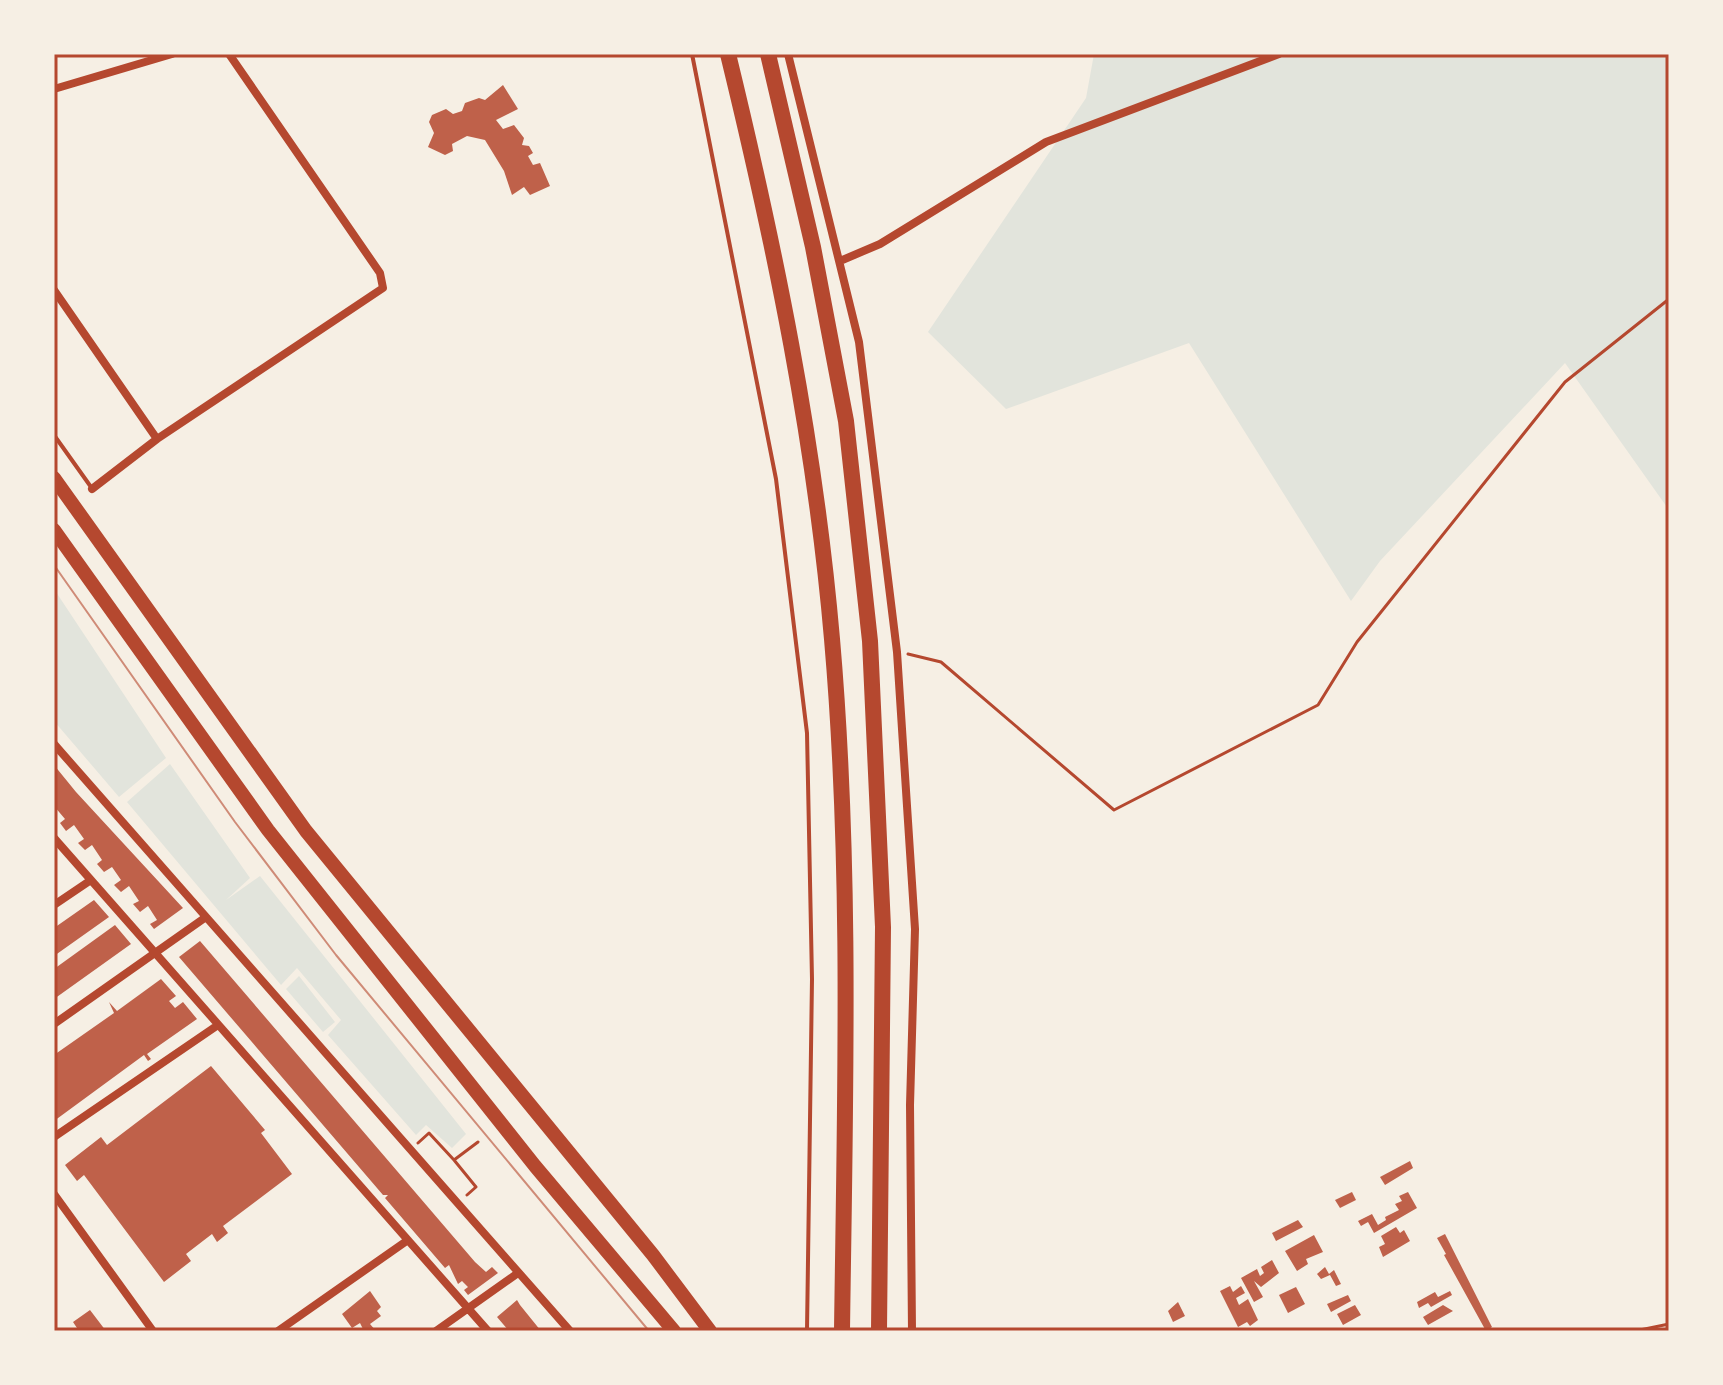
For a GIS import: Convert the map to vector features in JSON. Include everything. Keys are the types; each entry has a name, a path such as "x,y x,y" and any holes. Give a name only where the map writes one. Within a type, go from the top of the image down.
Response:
{"highway":[{"path":"728,54 786,314 804,417 832,637 845,951 842,1331"},
{"path":"768,54 813,247 846,421 870,641 883,927 879,1331"}],"main road":[{"path":"54,478 306,831 653,1255 710,1331"},
{"path":"54,530 268,830 535,1166 674,1331"}],"street":[{"path":"54,89 172,54"},
{"path":"92,489 157,439 383,288 380,273 229,54"},
{"path":"788,54 859,342 897,652 915,929 910,1105 912,1331"},
{"path":"840,261 880,244 1046,142 1279,54"},
{"path":"54,290 157,439"},
{"path":"54,744 570,1331"},
{"path":"54,838 488,1331"},
{"path":"54,905 91,880"},
{"path":"54,1024 206,917"},
{"path":"54,1137 218,1025"},
{"path":"54,1194 153,1331"},
{"path":"278,1331 408,1240"},
{"path":"436,1331 518,1273"}],"lane":[{"path":"692,54 776,479 807,733 812,979 807,1331"},
{"path":"54,435 92,489"}],"path":[{"path":"897,652 941,662 1114,810 1318,705 1357,642 1565,382 1669,299"},
{"path":"410,1149 429,1133 454,1160 476,1187 458,1203"},
{"path":"454,1160 478,1142"},
{"path":"1635,1331 1669,1324"}],"shaded area":[{"path":"1094,54 1669,54 1669,510 1565,363 1380,561 1351,601 1189,343 1006,409 928,332 1086,98"},
{"path":"54,589 166,758 119,797 54,721"},
{"path":"170,764 250,878 226,900 260,876 466,1134 452,1148 426,1125 416,1135 328,1035 341,1020 297,968 281,985 127,802"},
{"path":"299,976 335,1022 323,1032 286,989"}],"building":[{"path":"503,85 518,109 496,120 503,129 514,125 524,138 522,145 529,146 533,153 528,156 533,165 540,163 550,186 530,195 524,187 512,195 504,171 485,140 467,136 452,144 453,151 445,155 428,147 434,133 429,122 432,115 446,109 453,114 462,111 465,103 479,98 485,100"},
{"path":"54,765 183,908 154,929 150,924 157,920 148,906 140,912 133,904 139,901 129,886 121,892 114,885 121,880 112,867 104,872 97,864 102,860 92,845 85,850 78,843 84,839 74,825 66,831 60,823 65,819 54,806"},
{"path":"94,900 109,917 54,956 54,928"},
{"path":"115,925 131,944 54,999 54,969"},
{"path":"200,941 475,1262 486,1272 492,1267 498,1273 468,1295 464,1290 468,1287 462,1281 458,1284 449,1265 445,1268 385,1198 388,1195 383,1195 179,957"},
{"path":"161,979 176,996 169,1001 175,1008 183,1002 197,1019 147,1054 151,1059 148,1061 144,1055 54,1121 54,1055 114,1013 109,1002 117,1011"},
{"path":"211,1066 265,1130 261,1133 292,1174 223,1226 228,1233 217,1242 212,1234 186,1254 191,1261 164,1282 84,1175 77,1181 65,1165 101,1137 107,1145"},
{"path":"1410,1161 1413,1168 1385,1185 1380,1177"},
{"path":"1352,1192 1356,1200 1340,1208 1335,1200"},
{"path":"1408,1192 1417,1208 1374,1233 1368,1222 1361,1226 1358,1221 1372,1214 1378,1225 1386,1220 1385,1217 1399,1210 1395,1204 1402,1201 1399,1196"},
{"path":"1298,1220 1303,1227 1276,1241 1272,1233"},
{"path":"1396,1227 1400,1233 1404,1230 1410,1241 1383,1257 1379,1247 1385,1244 1381,1236"},
{"path":"1445,1234 1492,1327 1486,1331 1444,1255 1437,1238"},
{"path":"1314,1235 1323,1252 1306,1259 1308,1264 1297,1271 1285,1251"},
{"path":"1272,1260 1279,1273 1261,1287 1254,1281 1263,1297 1254,1302 1241,1278 1257,1269 1260,1276 1264,1273 1261,1267"},
{"path":"1325,1267 1329,1274 1334,1270 1341,1284 1336,1286 1330,1275 1321,1279 1317,1274"},
{"path":"1230,1286 1233,1292 1241,1286 1245,1293 1236,1298 1239,1305 1248,1299 1258,1320 1250,1326 1247,1322 1238,1327 1220,1291"},
{"path":"1296,1287 1305,1304 1288,1313 1279,1295"},
{"path":"370,1291 381,1307 377,1311 381,1316 370,1324 376,1331 361,1331 360,1323 352,1328 342,1314"},
{"path":"1450,1291 1452,1295 1431,1307 1428,1303 1419,1308 1417,1302 1435,1292 1438,1297"},
{"path":"1348,1295 1351,1301 1331,1312 1327,1304"},
{"path":"517,1300 541,1331 509,1331 497,1317"},
{"path":"1178,1302 1185,1316 1173,1322 1168,1311"},
{"path":"1355,1305 1361,1315 1343,1325 1337,1314"},
{"path":"1443,1305 1453,1311 1428,1325 1423,1317"},
{"path":"90,1310 106,1331 79,1331 73,1322"}],"tram line":[{"path":"54,565 235,822 336,955 649,1331"}]}
